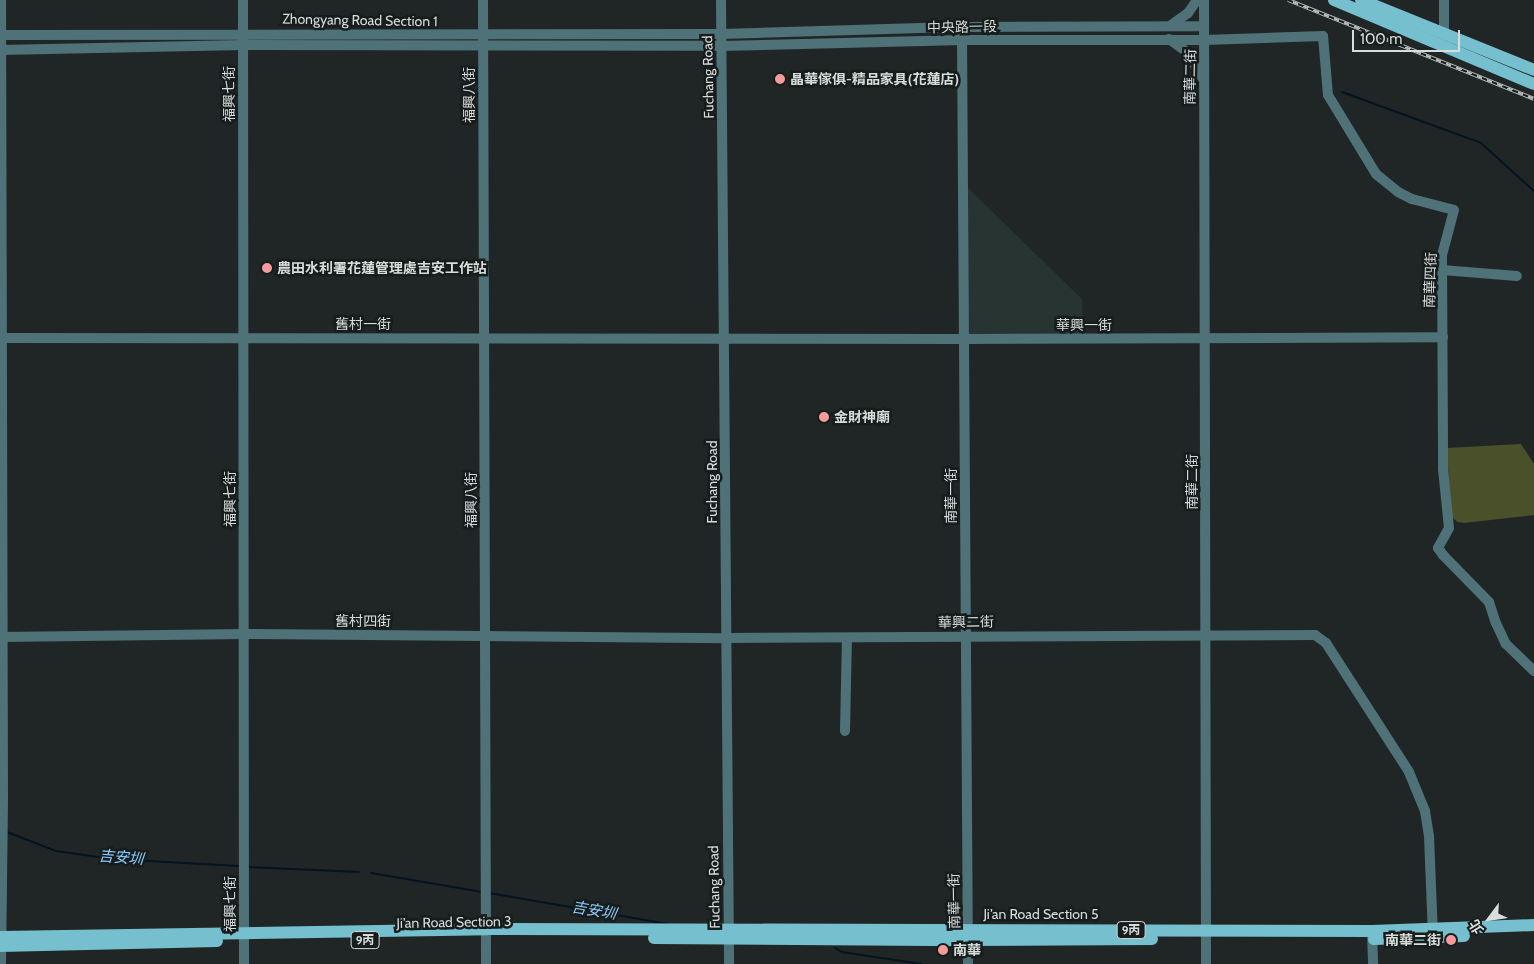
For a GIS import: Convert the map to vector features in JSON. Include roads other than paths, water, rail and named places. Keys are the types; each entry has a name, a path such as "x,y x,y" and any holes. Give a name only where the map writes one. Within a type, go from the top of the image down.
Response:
{"main road":[{"path":"1334,0 1534,84"},
{"path":"1361,0 1534,70"},
{"name":"Ji’an Road Section 5","path":"729,934 1372,935 1534,925"},
{"name":"Ji’an Road Section 3","path":"1,941 363,932 729,934"},
{"name":"Ji’an Road Section 5","path":"1433,932 1534,934"}],"street":[{"path":"1,0 1,964"},
{"name":"福興七街","path":"242,0 245,634 244,964"},
{"name":"福興八街","path":"483,0 486,964"},
{"name":"Fuchang Road","path":"721,0 726,339 729,964"},
{"path":"1171,25 1188,13 1197,0"},
{"name":"南華二街","path":"1204,0 1206,964"},
{"path":"1444,0 1444,35"},
{"name":"中央路一段","path":"721,34 962,27 1204,26"},
{"name":"南華一街","path":"962,27 968,964"},
{"name":"Zhongyang Road Section 1","path":"1,35 243,33 721,46"},
{"name":"Zhongyang Road Section 1","path":"1,50 721,34"},
{"name":"南華四街","path":"1204,40 1323,36 1328,95 1376,174 1398,192 1412,199 1454,210 1442,255 1443,469 1450,528 1438,548 1442,555 1489,602 1506,644 1534,671"},
{"path":"1169,39 1187,52 1203,79"},
{"name":"中央路一段","path":"721,46 962,40 1204,40"},
{"path":"1442,270 1517,276"},
{"name":"舊村一街","path":"1,338 484,337 726,339"},
{"name":"華興一街","path":"726,339 1443,337"},
{"name":"舊村四街","path":"0,637 245,634 727,638"},
{"name":"華興二街","path":"727,638 1315,635 1326,643 1409,772 1425,811 1433,932"},
{"path":"845,731 847,638"},
{"path":"1372,935 1373,964"}],"waterway":[{"path":"1342,92 1481,143 1534,191"},
{"name":"吉安圳","path":"7,832 56,851 112,859 239,866"},
{"name":"吉安圳","path":"247,867 359,872"},
{"name":"吉安圳","path":"371,873 482,892"},
{"name":"吉安圳","path":"489,893 669,924"},
{"name":"吉安圳","path":"835,948 842,952 921,964"}],"railway":[{"path":"1288,0 1534,99"}],"place":[{"name":"晶華傢俱-精品家具(花蓮店)","path":"780,79"},
{"name":"農田水利署花蓮管理處吉安工作站","path":"267,268"},
{"name":"金財神廟","path":"824,417"},
{"name":"南華二街","path":"1451,940"},
{"name":"南華","path":"943,950"}]}
